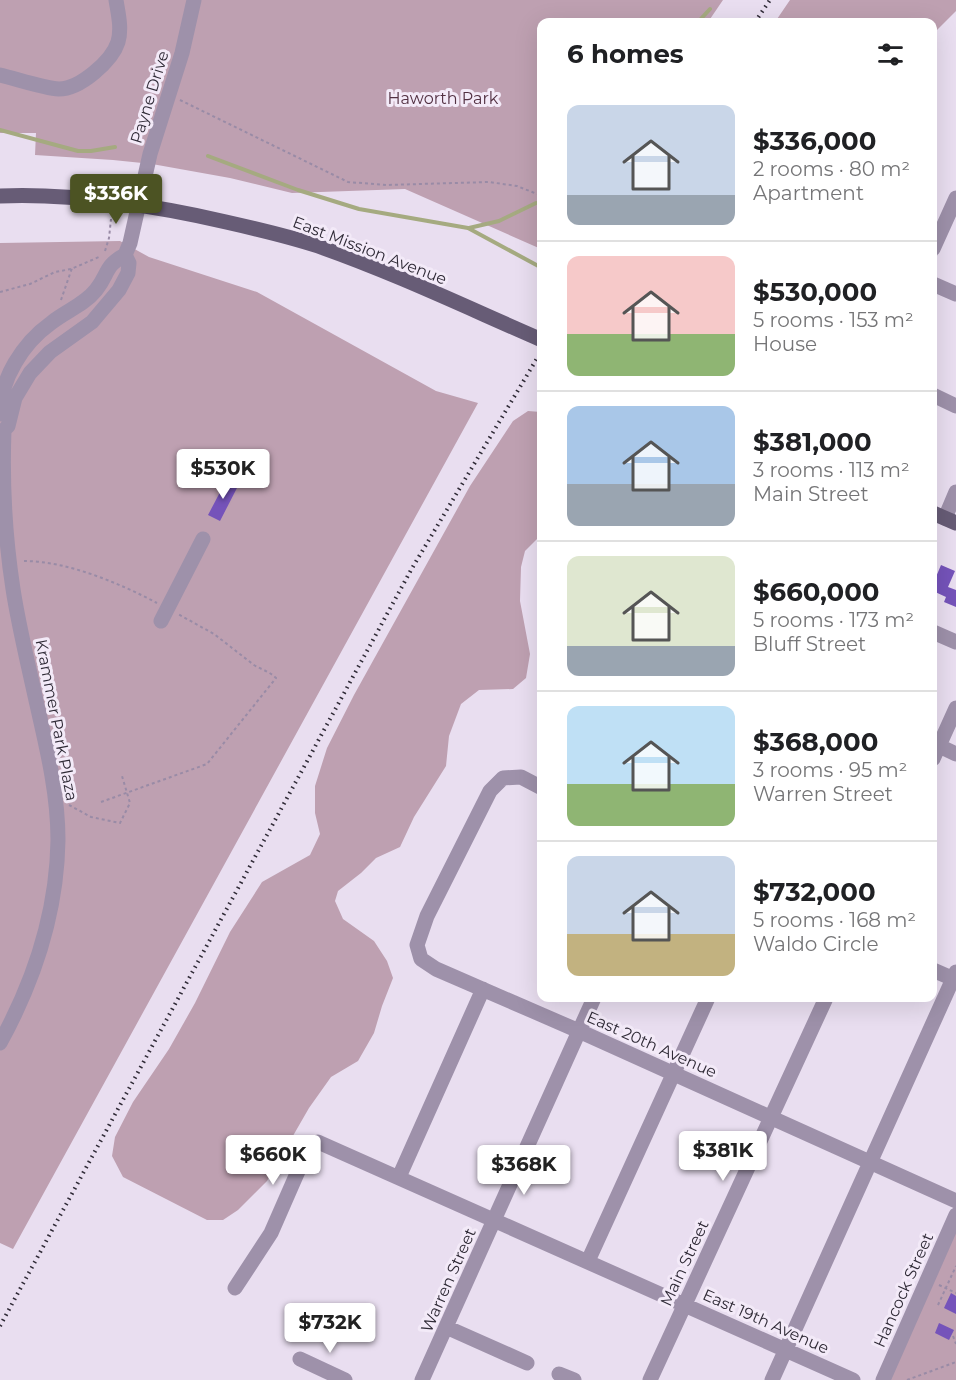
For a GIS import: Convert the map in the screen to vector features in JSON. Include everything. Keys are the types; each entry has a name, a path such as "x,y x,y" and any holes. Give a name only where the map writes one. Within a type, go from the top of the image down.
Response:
{"main road":[{"name":"East Mission Avenue","path":"0,196 50,196 138,204 277,233 398,277 537,338"}],"street":[{"path":"0,75 59,89 73,87 87,78 112,53 118,42 120,28 116,0"},
{"name":"Payne Drive","path":"138,204 150,154 182,53 194,0"},
{"path":"937,240 956,198"},
{"name":"Krammer Park Plaza","path":"0,1043 23,996 42,943 56,874 58,839 56,804 48,755 13,589 2,474 2,427 8,426 15,398 30,373 50,352 100,315 119,290 128,273 129,263 125,255 138,204"},
{"name":"Krammer Park Plaza","path":"0,414 8,380 19,356 36,335 51,322 71,311 97,290 113,261 125,255"},
{"path":"937,286 956,294"},
{"path":"71,311 82,330"},
{"path":"937,397 956,406"},
{"path":"944,518 956,492"},
{"path":"164,615 203,539"},
{"path":"937,634 956,642"},
{"path":"937,746 956,708"},
{"path":"937,750 956,754"},
{"name":"East 20th Avenue","path":"537,785 521,777 503,778 490,791 423,926 417,945 421,959 436,969 956,1201"},
{"path":"772,1380 955,977 937,971"},
{"path":"399,1177 483,989"},
{"name":"Warren Street","path":"422,1380 592,1002"},
{"path":"588,1261 706,1002"},
{"name":"Main Street","path":"650,1380 824,1002"},
{"name":"East 19th Avenue","path":"235,1288 271,1233 306,1153 318,1142 853,1380"},
{"name":"Hancock Street","path":"883,1380 956,1215"},
{"path":"446,1327 527,1363"},
{"path":"300,1359 342,1380"},
{"path":"559,1374 574,1380"}],"path":[{"path":"169,95 348,182 386,185 489,182 517,186 537,194"},
{"path":"0,292 30,284 55,272 71,269 99,258 107,246 111,219"},
{"path":"10,562 40,561 110,580 164,615 214,634 254,665 267,670 276,678 207,764 101,802"},
{"path":"56,804 64,803 91,817 120,823 130,803 122,776"},
{"path":"938,1305 956,1266"},
{"path":"946,1288 956,1293"},
{"path":"953,1336 956,1344"},
{"path":"907,1380 956,1362"}],"green space":[{"name":"Haworth Park","path":"0,0 723,0 711,18 537,18 537,247 405,189 292,193 230,178 152,164 35,155 36,133 0,133"},
{"path":"790,0 956,0 956,11 937,30 937,18 778,18"},
{"path":"120,241 149,257 257,292 436,391 478,403 13,1249 0,1243 0,243"},
{"path":"528,411 537,412 537,539 525,551 521,567 520,601 530,654 526,678 513,689 479,690 461,704 449,736 446,766 414,817 400,847 376,858 338,891 335,901 343,919 374,941 387,961 393,978 374,1033 358,1061 331,1077 309,1108 267,1181 238,1210 223,1220 207,1220 123,1177 112,1156 115,1137 133,1102 169,1049 230,932 262,882 310,855 320,834 315,813 315,786 327,748 470,486 513,421"},
{"path":"956,1215 956,1380 883,1380"}],"building":[{"path":"227,479 238,486 220,521 208,515"},
{"path":"941,565 955,571 948,587 956,590 956,607 944,602 946,597 937,593 937,574"},
{"path":"951,1293 956,1296 956,1314 944,1308"},
{"path":"939,1323 954,1330 949,1340 935,1333"}],"waterway":[{"path":"702,18 710,9"},
{"path":"0,130 78,151 115,147"},
{"path":"208,156 298,190 359,209 468,228 537,265"},
{"path":"469,228 499,221 536,203"}],"railway":[{"path":"758,18 770,0"},
{"path":"0,1326 411,570 537,358"}]}
